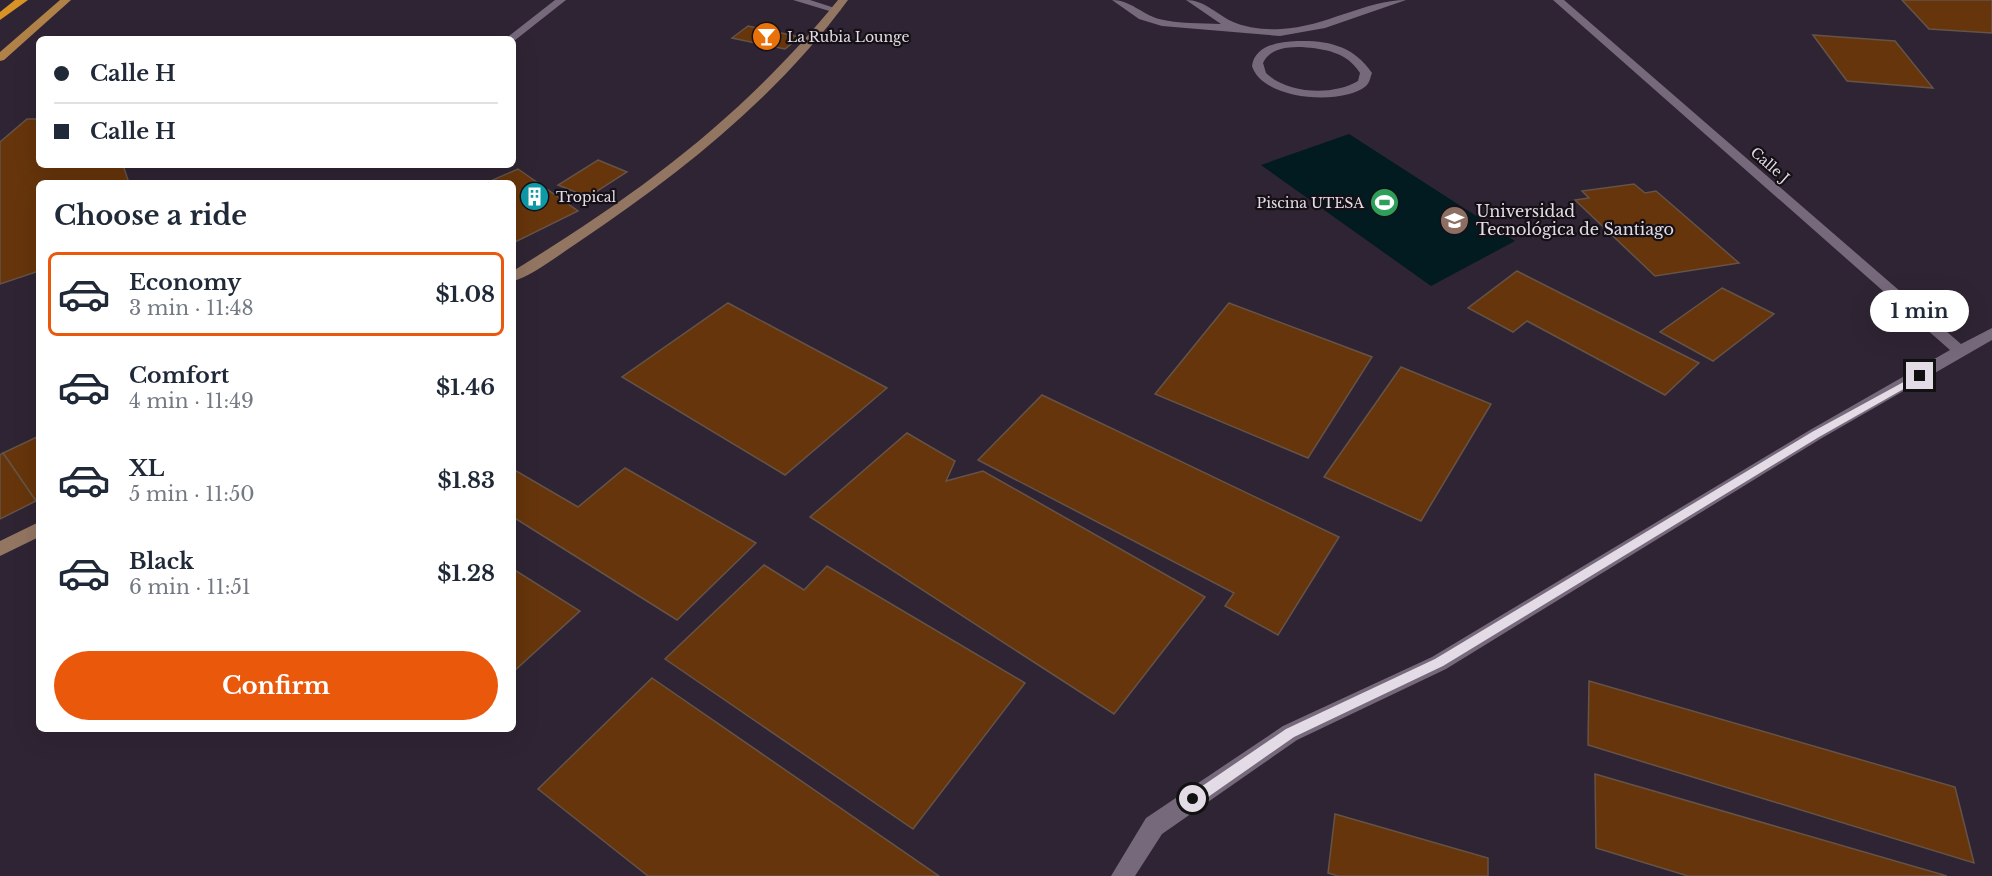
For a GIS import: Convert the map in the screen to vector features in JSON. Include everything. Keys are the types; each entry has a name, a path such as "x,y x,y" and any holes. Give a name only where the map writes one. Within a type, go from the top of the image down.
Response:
{"highway":[{"path":"0,17 22,0"}],"main road":[{"path":"0,58 66,0"},
{"path":"516,275 581,236 690,156 734,120 775,79 839,5"},
{"path":"0,549 36,531"}],"street":[{"path":"514,36 561,0"},
{"path":"798,0 839,5"},
{"path":"1117,0 1143,17 1162,23 1289,32 1316,27 1401,0"},
{"path":"1191,0 1237,28"},
{"name":"Calle J","path":"1558,0 1961,352"},
{"path":"1289,32 1296,44"},
{"path":"1296,44 1315,45 1342,51 1360,63 1365,70 1365,77 1361,84 1352,90 1324,95 1292,91 1267,80 1260,73 1257,65 1264,52 1274,47 1296,44"},
{"path":"1122,876 1155,826 1290,733 1439,663 1816,434 1992,333"}],"shaded area":[{"name":"Piscina UTESA","path":"1349,134 1515,241 1431,286 1261,165"}],"building":[{"path":"1902,0 1992,0 1992,33 1929,29"},
{"name":"La Rubia Lounge","path":"748,26 800,37 785,49 732,38"},
{"path":"1813,35 1895,41 1933,88 1847,81"},
{"path":"27,119 36,119 36,168 124,168 128,180 36,180 36,272 0,284 0,142"},
{"path":"598,160 627,172 588,197 558,185"},
{"name":"Tropical","path":"518,169 578,211 516,242 516,180 493,180"},
{"path":"1634,184 1645,193 1656,191 1739,263 1655,276 1575,200 1589,198 1582,191"},
{"path":"1517,271 1699,363 1665,395 1527,321 1513,332 1468,308"},
{"path":"1722,288 1774,314 1713,361 1660,332"},
{"path":"728,303 887,388 785,475 622,377"},
{"path":"1229,303 1372,357 1308,458 1155,394"},
{"path":"1401,367 1491,404 1421,521 1324,477"},
{"path":"1042,395 1339,537 1278,635 1225,606 1234,593 978,460"},
{"path":"907,433 955,461 946,481 983,471 1205,597 1114,714 810,517"},
{"path":"36,437 36,501 3,453"},
{"path":"3,453 36,501 0,519 0,455"},
{"path":"625,468 756,543 677,620 516,519 516,471 578,507"},
{"path":"764,565 804,590 827,566 1025,683 913,829 665,659"},
{"path":"516,571 580,611 516,669"},
{"path":"652,678 939,876 648,876 538,789"},
{"path":"1589,681 1955,787 1974,863 1588,745"},
{"path":"1595,774 1947,876 1688,876 1596,848"},
{"path":"1335,814 1488,858 1488,876 1338,876 1328,873"}],"place":[{"name":"La Rubia Lounge","path":"766,37"},
{"name":"Tropical","path":"535,197"},
{"name":"Piscina UTESA","path":"1385,203"},
{"name":"Universidad Tecnológica de Santiago","path":"1455,220"}],"route":[{"path":"1193,799 1290,733 1439,663 1816,434 1920,376"}]}
